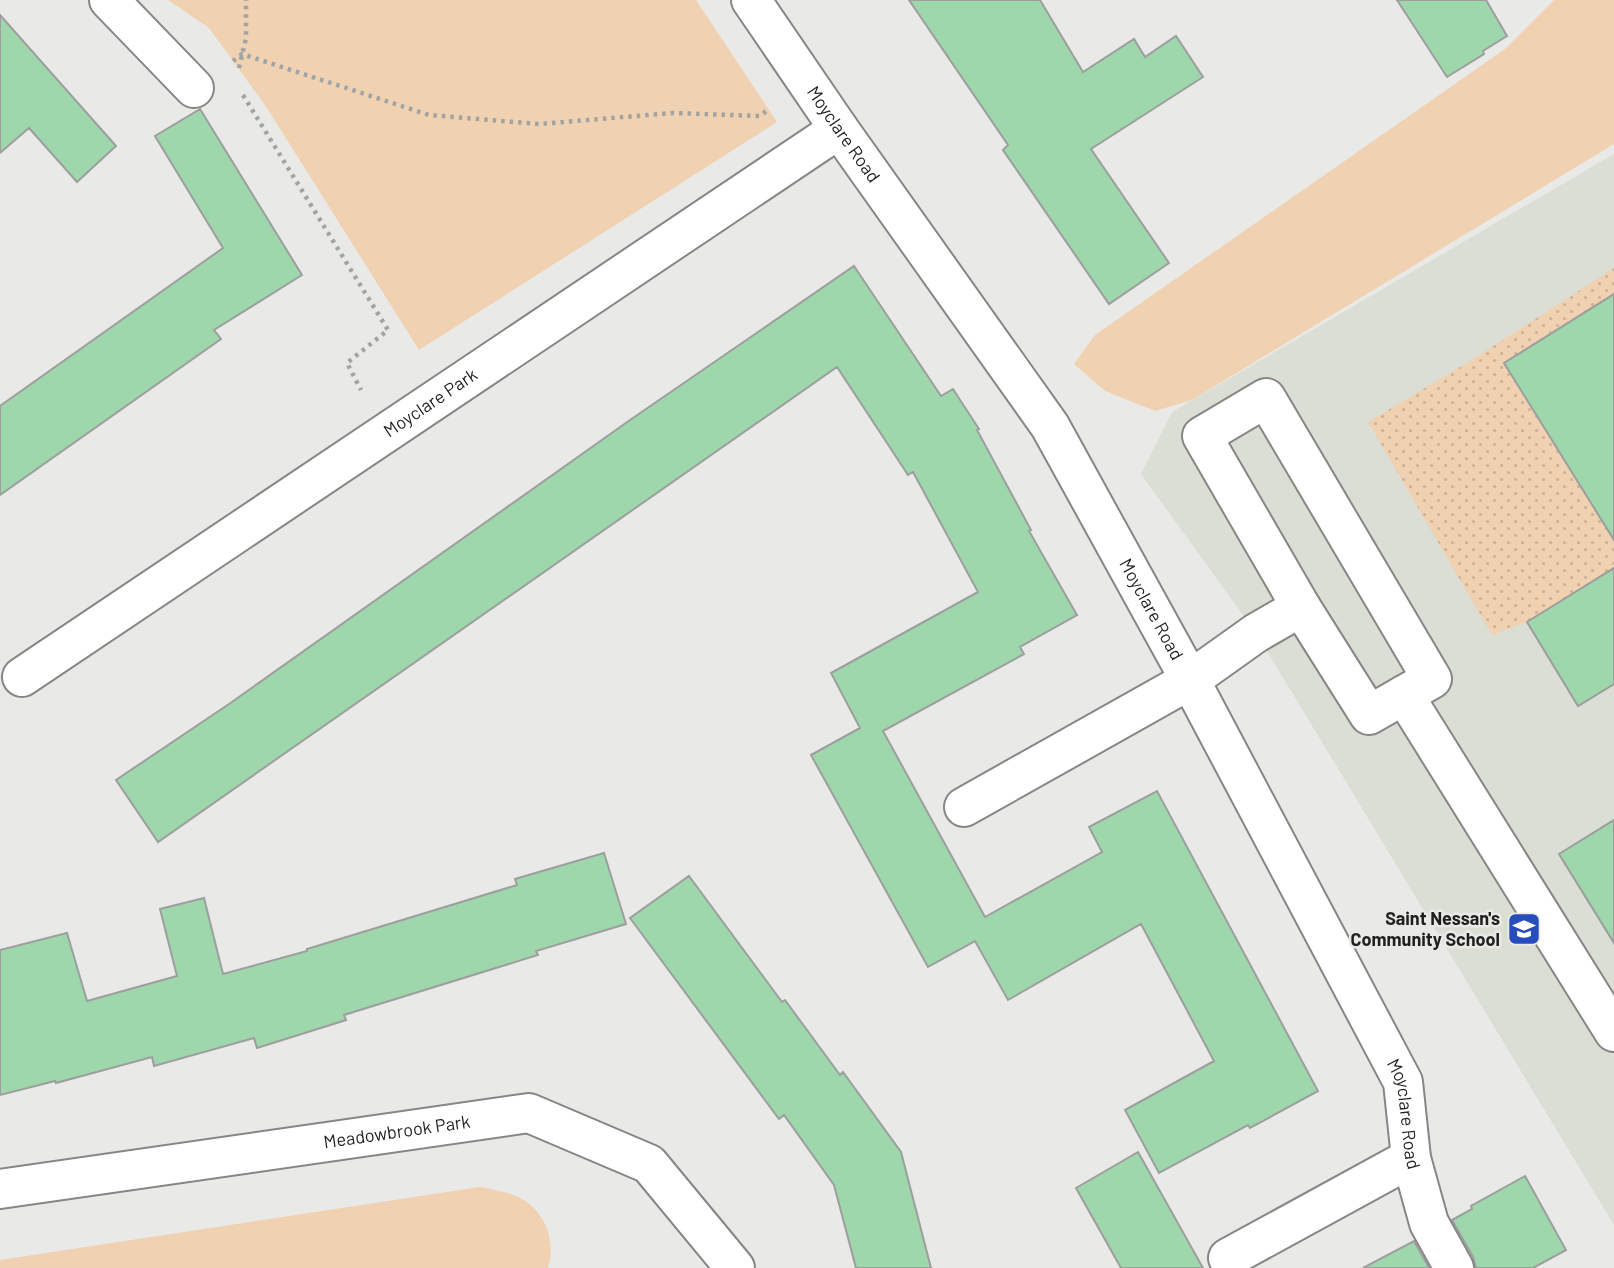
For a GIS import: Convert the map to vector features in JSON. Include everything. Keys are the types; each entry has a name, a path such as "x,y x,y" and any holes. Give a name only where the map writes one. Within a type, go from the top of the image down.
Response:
{"street":[{"path":"109,0 194,88"},
{"name":"Moyclare Road","path":"751,0 839,130 1050,426 1190,680 1403,1082 1411,1158 1429,1223 1454,1268"},
{"name":"Moyclare Park","path":"22,677 839,130"},
{"path":"1266,398 1433,679 1369,715 1301,607 1202,436 1266,398"},
{"path":"964,807 1190,680 1256,633 1301,607"},
{"path":"1404,695 1614,1032"},
{"name":"Meadowbrook Park","path":"0,1189 529,1113 649,1164 734,1268"},
{"path":"1228,1258 1411,1158"}],"path":[{"path":"237,74 246,38 246,0"},
{"path":"194,88 242,54"},
{"path":"242,54 429,115 539,124 673,113 760,116 806,81"},
{"path":"242,95 387,330 346,363 385,434"}],"shaded area":[{"path":"168,0 696,0 777,122 419,350 267,108 209,28"},
{"path":"1554,0 1614,0 1614,144 1192,400 1155,411 1105,391 1074,364 1095,335 1505,49"},
{"name":"Saint Nessan's Community School","path":"1614,154 1614,1225 1256,633 1141,474 1172,412"},
{"path":"1614,268 1614,294 1504,363 1614,540 1614,568 1527,622 1492,635 1368,422 1470,361"},
{"path":"480,1187 505,1192 523,1200 540,1215 551,1246 548,1268 0,1268 0,1260"}],"building":[{"path":"909,0 1040,0 1083,72 1134,39 1145,57 1176,36 1203,77 1091,149 1169,263 1109,304 1003,150 1008,145"},
{"path":"1397,0 1486,0 1507,36 1447,77"},
{"path":"0,15 116,146 77,182 29,128 0,153"},
{"path":"200,109 302,275 214,330 221,339 0,495 0,406 223,248 155,136"},
{"path":"854,266 941,396 953,389 979,429 977,430 1031,530 1029,531 1077,615 1020,647 1024,654 883,731 985,917 1102,852 1089,827 1157,791 1318,1091 1159,1173 1125,1110 1214,1061 1141,924 1008,1000 975,941 928,967 811,755 860,728 831,673 978,592 913,472 908,475 837,367 158,842 116,780 229,704 630,420"},
{"path":"1614,294 1614,540 1504,363"},
{"path":"1614,568 1614,684 1578,706 1527,622"},
{"path":"1614,820 1614,943 1559,854"},
{"path":"604,853 626,924 536,951 538,955 344,1015 346,1020 257,1048 254,1038 154,1066 152,1057 0,1095 0,950 67,933 87,1001 177,976 160,909 204,898 223,974 307,951 517,885 515,879"},
{"path":"689,876 782,1002 785,1000 840,1075 843,1072 901,1152 931,1268 856,1268 834,1185 784,1115 779,1119 630,918"},
{"path":"1138,1152 1203,1268 1121,1268 1076,1188"},
{"path":"1525,1176 1566,1250 1533,1268 1476,1268 1473,1257 1452,1220 1472,1209 1471,1206"},
{"path":"1414,1241 1429,1268 1363,1268"}],"place":[{"name":"Saint Nessan's Community School","path":"1524,929"}]}
